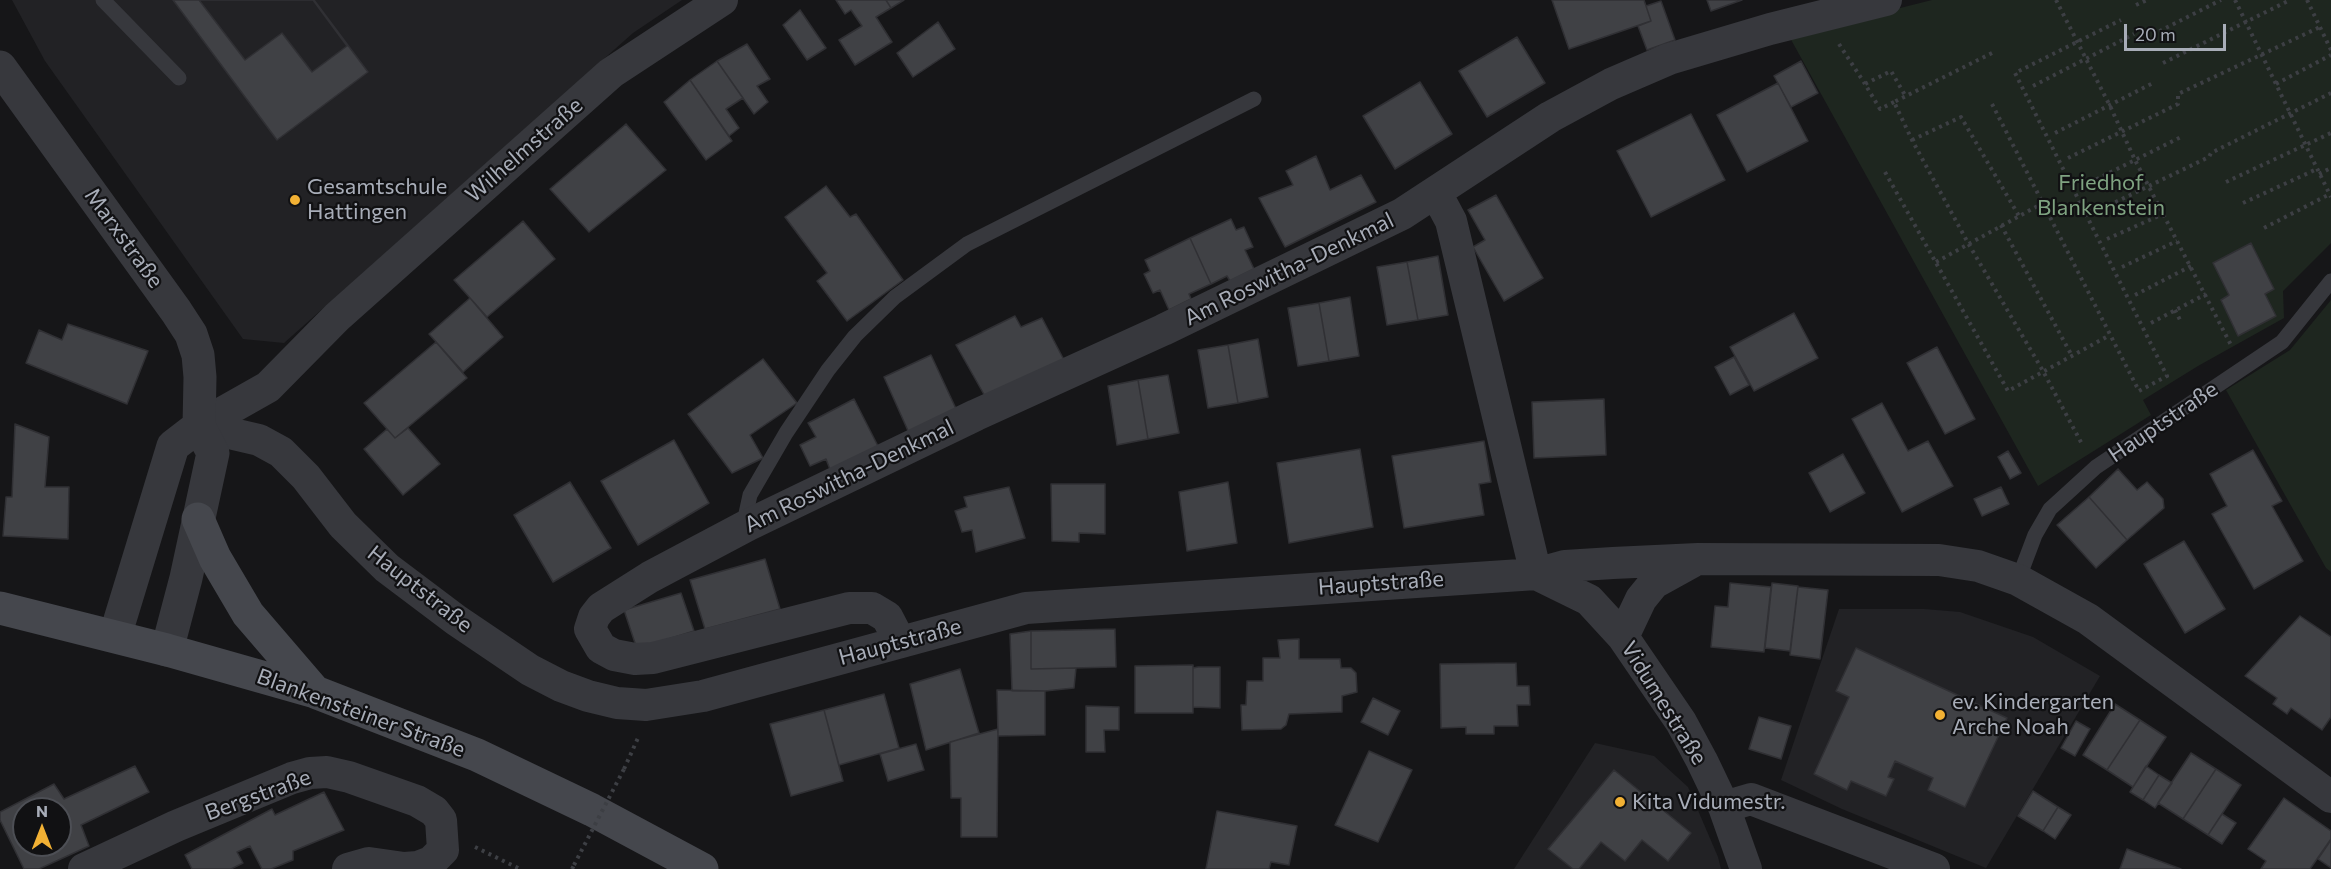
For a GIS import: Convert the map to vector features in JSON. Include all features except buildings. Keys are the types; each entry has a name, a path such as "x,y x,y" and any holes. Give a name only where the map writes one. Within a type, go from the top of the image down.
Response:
{"main road":[{"path":"198,519 214,558 248,614 315,692"},
{"name":"Blankensteiner Straße","path":"0,608 115,636 315,692 477,755 603,815 702,869"}],"street":[{"name":"Wilhelmstraße","path":"199,426 268,387 338,317 611,74 722,0"},
{"name":"Am Roswitha-Denkmal","path":"900,642 887,617 872,608 849,608 653,658 634,659 614,655 601,648 590,629 594,617 601,608 650,577 748,525 976,415 1184,320 1402,213 1550,117 1611,84 1669,59 1770,29 1886,0"},
{"name":"Marxstraße","path":"0,67 141,261 190,334 198,355 199,426 213,453 167,650"},
{"path":"1436,193 1451,221 1536,574"},
{"path":"115,636 173,446 199,426"},
{"name":"Hauptstraße","path":"199,426 259,440 281,452 306,477 343,525 387,568 456,620 530,670 561,686 616,703 646,705 704,696 1026,608 1536,574 1565,566 1698,559 1939,560 1978,566 2018,580 2088,619 2331,797"},
{"name":"Hauptstraße","path":"1623,637 1641,599 1654,583 1698,559"},
{"name":"Vidumestraße","path":"1536,574 1589,600 1623,637 1681,722 1724,807 1746,869"},
{"name":"Bergstraße","path":"84,869 176,826 292,778 310,773 327,772 349,777 417,801 434,811 441,820 443,833"},
{"path":"1724,807 1751,799 1934,869"},
{"path":"348,869 369,862 404,868 418,867 431,862 443,850 443,833"}],"lane":[{"path":"103,0 179,78"},
{"path":"748,525 746,518 750,495 786,433 828,370 855,336 895,297 967,244 1254,99"},
{"name":"Hauptstraße","path":"2018,580 2035,535 2050,509 2096,467 2283,342 2331,282"}],"path":[{"path":"2056,0 2110,106 2121,133 2206,294 2242,369"},
{"path":"2136,5 2147,0"},
{"path":"2146,38 2220,0"},
{"path":"2235,0 2330,196 2264,228"},
{"path":"2163,63 2290,0"},
{"path":"2307,0 2331,50"},
{"path":"1821,17 1881,109 1992,52"},
{"path":"1992,104 2139,391 2167,376 2015,73 2121,20"},
{"path":"2068,158 2178,105 2178,94 2320,27"},
{"path":"2033,86 2134,34"},
{"path":"2276,84 2331,55"},
{"path":"1865,84 1892,71 1906,97"},
{"path":"2055,133 2153,83"},
{"path":"2095,212 2209,157 2211,153 2331,93"},
{"path":"1894,102 1968,243 2096,467"},
{"path":"1912,140 1961,117 2019,216"},
{"path":"2226,182 2331,133"},
{"path":"2083,186 2181,137"},
{"path":"2243,203 2331,168"},
{"path":"1885,172 2008,391 2110,335"},
{"path":"1936,262 2043,203"},
{"path":"2107,240 2163,214"},
{"path":"2001,225 2072,356"},
{"path":"2122,267 2177,241"},
{"path":"2135,295 2191,266"},
{"path":"2151,322 2206,294"},
{"path":"2175,310 2181,322"},
{"path":"573,867 624,769"},
{"path":"443,833 520,869"}],"shaded area":[{"name":"Gesamtschule Hattingen","path":"12,0 682,0 633,33 284,343 243,339 45,61"},
{"name":"ev. Kindergarten Arche Noah","path":"1839,609 1924,609 1960,612 2033,637 2100,676 1986,868 1842,809 1781,780"},
{"path":"1595,743 1654,756 1688,787 1721,869 1514,869"}],"green space":[{"name":"Friedhof Blankenstein","path":"1932,0 2331,0 2331,243 2283,291 2284,318 2143,400 2151,415 2038,486 1789,36"},
{"path":"2331,300 2331,572 2326,568 2226,390 2290,350"}],"place":[{"name":"Gesamtschule Hattingen","path":"295,200"},
{"name":"ev. Kindergarten Arche Noah","path":"1940,715"},
{"name":"Kita Vidumestr.","path":"1620,802"}]}
